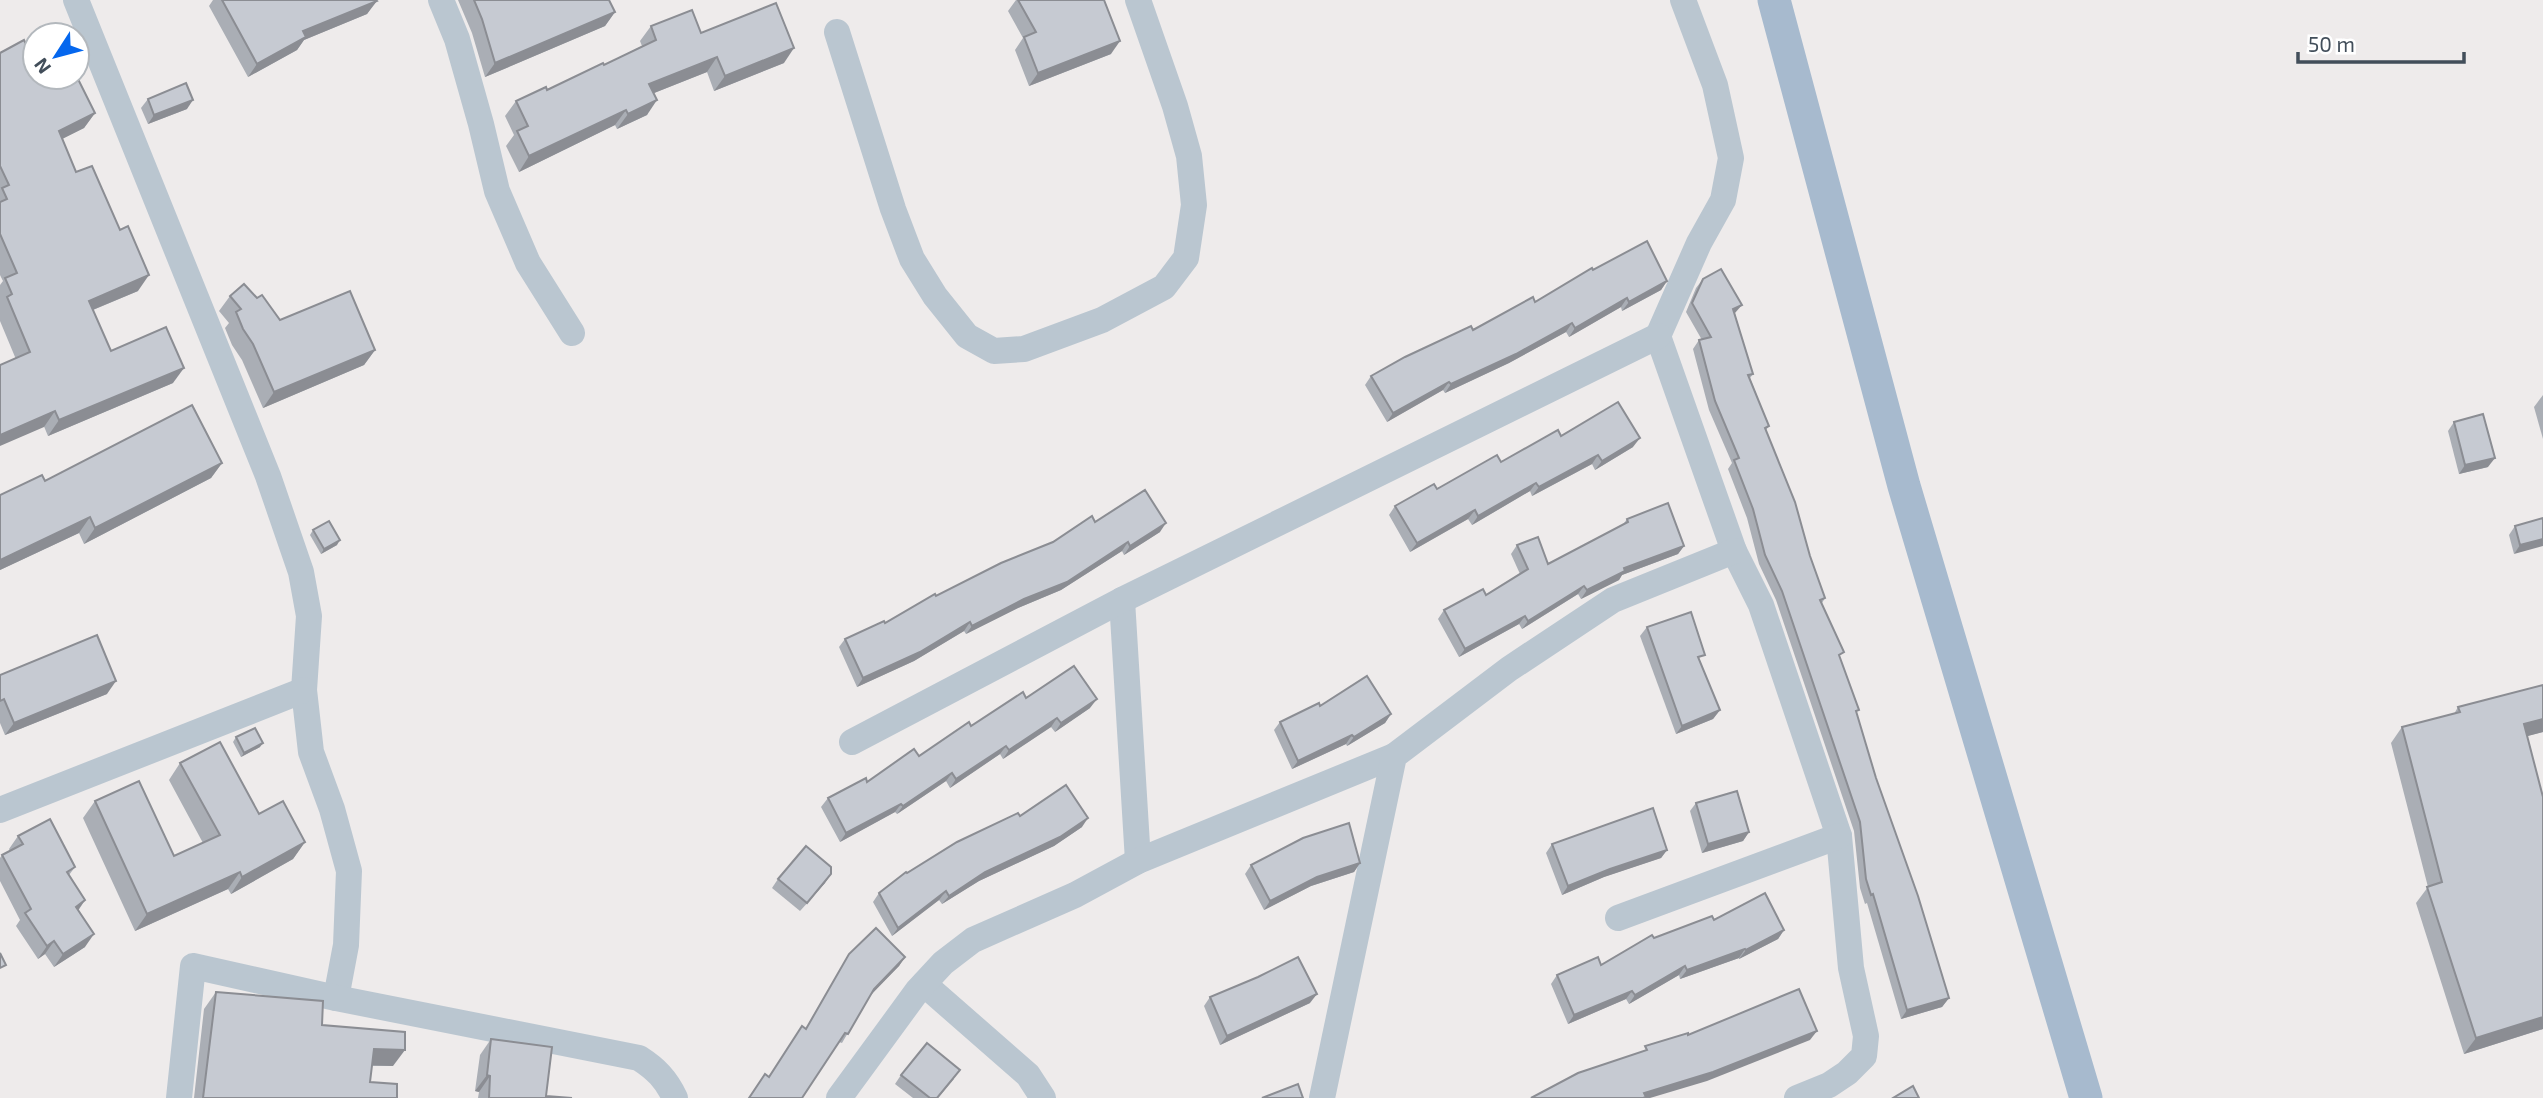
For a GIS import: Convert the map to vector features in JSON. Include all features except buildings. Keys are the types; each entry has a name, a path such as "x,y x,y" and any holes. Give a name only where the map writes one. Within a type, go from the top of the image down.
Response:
{"main road":[{"path":"1774,0 1904,486 2086,1098"}],"street":[{"path":"76,0 268,475 301,572 309,616 304,690 311,752 332,809 349,871 346,945 336,998"},
{"path":"440,0 457,39 497,191 528,263 572,333"},
{"path":"837,32 893,209 912,259 923,278 934,296 967,336 994,351 1024,349 1102,320 1164,287 1186,258 1194,205 1189,156 1175,106 1138,0"},
{"path":"852,742 1122,600 1658,336 1699,243 1723,200 1731,158 1716,85 1683,0"},
{"path":"1658,336 1734,551 1761,605 1839,836 1851,968 1866,1036 1864,1056 1847,1073 1829,1085 1797,1098"},
{"path":"839,1098 924,984 943,963 973,940 1075,895 1138,861 1394,756 1509,668 1613,600 1734,551"},
{"path":"1122,600 1138,861"},
{"path":"0,810 304,690"},
{"path":"1322,1098 1394,756"},
{"path":"1618,918 1839,836"},
{"path":"179,1098 193,966 336,998 639,1058 656,1069 675,1098"},
{"path":"924,984 1028,1075 1043,1098"}]}
